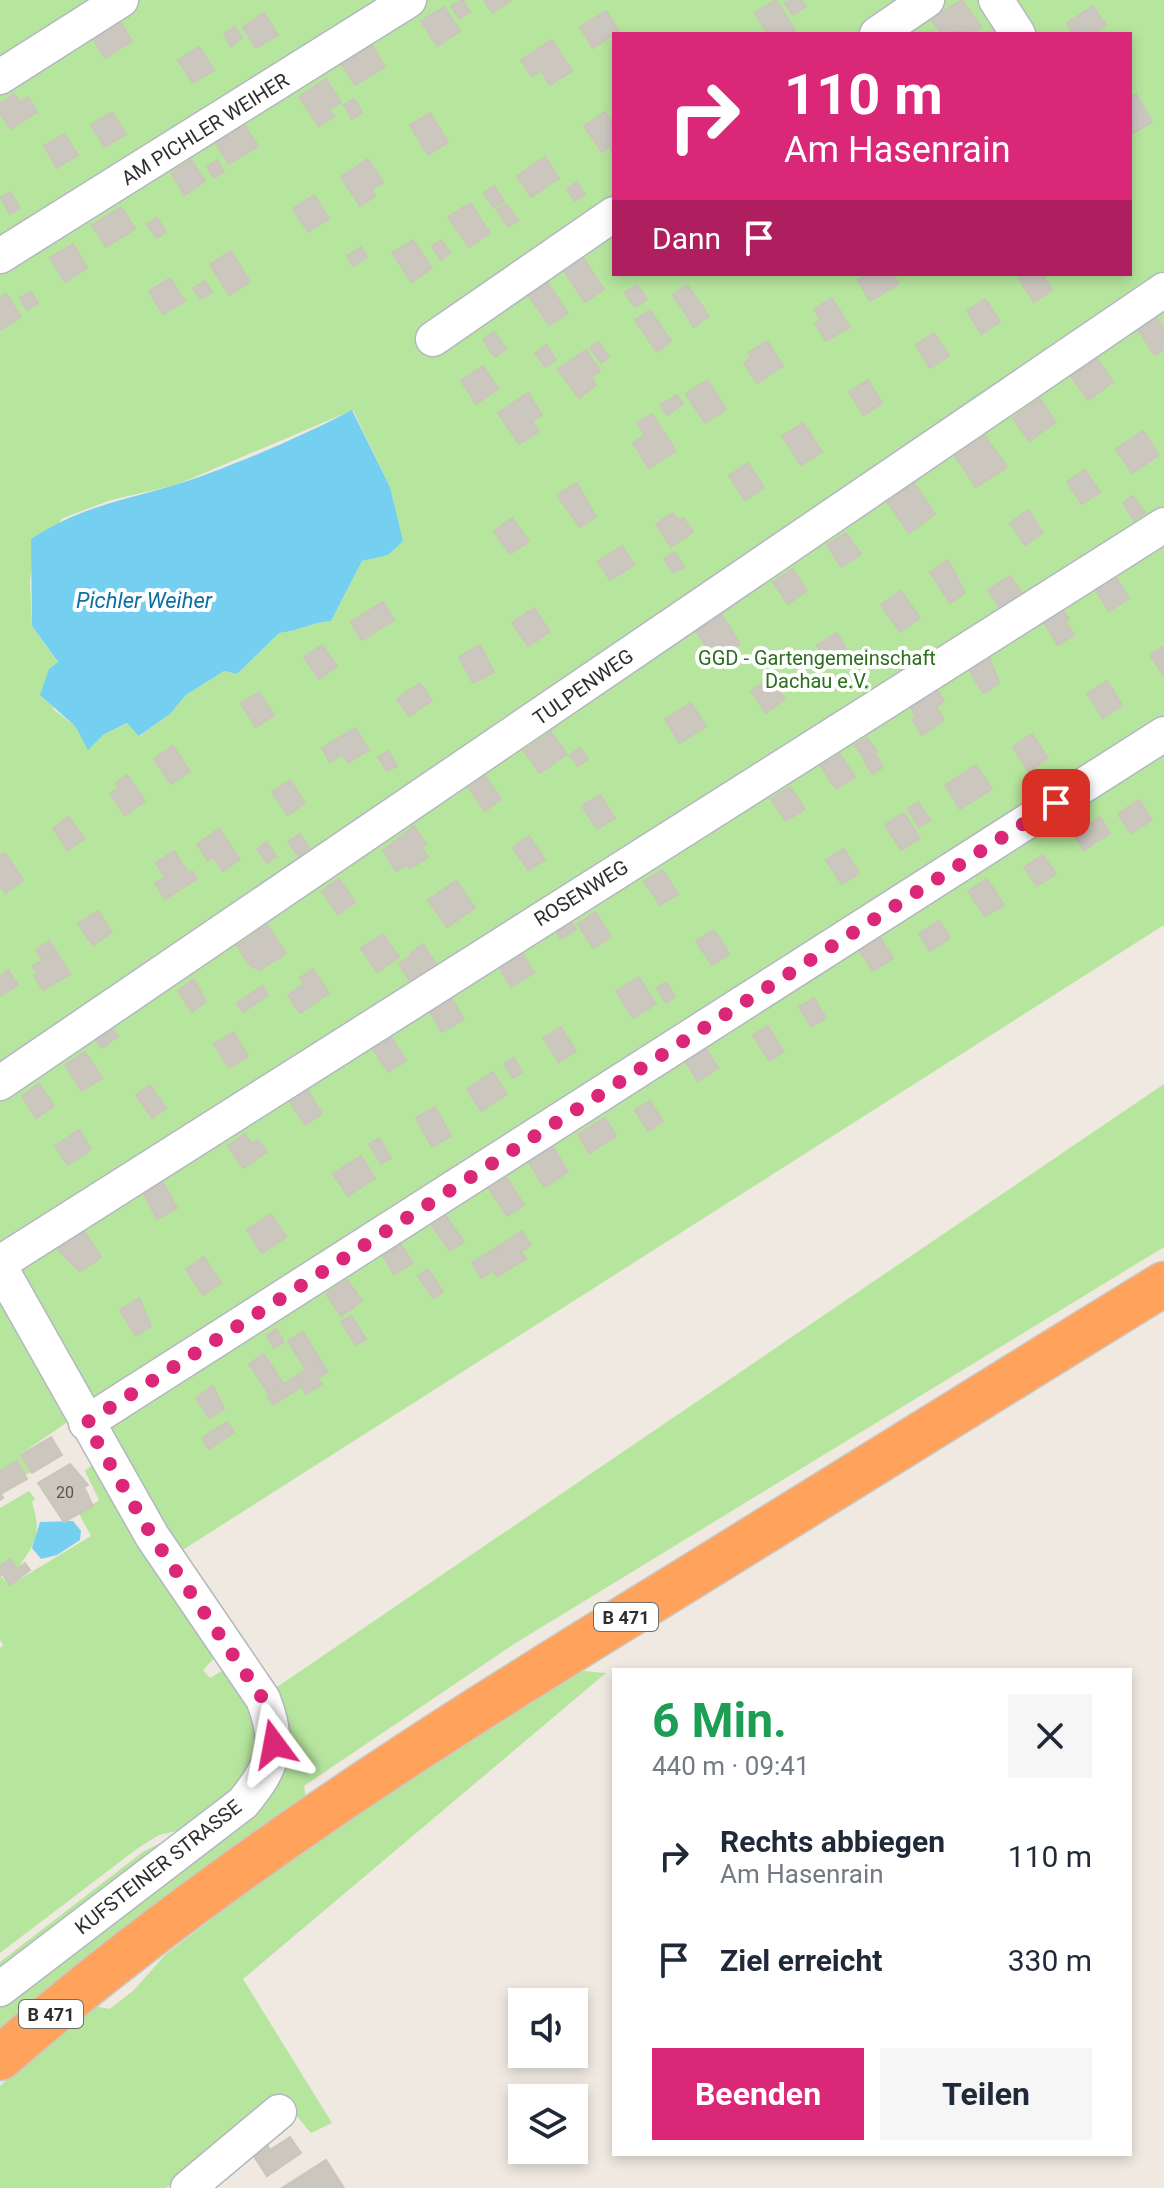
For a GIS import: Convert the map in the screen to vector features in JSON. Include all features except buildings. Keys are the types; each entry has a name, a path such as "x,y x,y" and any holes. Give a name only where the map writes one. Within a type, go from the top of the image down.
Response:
{"highway":[{"name":"B 471","path":"0,2058 102,1971 210,1890 406,1755 1164,1284"}],"street":[{"name":"AM PICHLER WEIHER","path":"0,256 409,0"},
{"path":"880,32 927,0"},
{"path":"996,0 1017,32"},
{"path":"0,77 111,3"},
{"path":"433,339 612,215"},
{"name":"TULPENWEG","path":"0,1083 1164,290"},
{"name":"ROSENWEG","path":"0,1265 1164,525"},
{"path":"86,1423 1164,734"},
{"name":"KUFSTEINER STRASSE","path":"0,1265 152,1536 263,1699 273,1725 274,1744 262,1779 243,1803 0,1989"},
{"path":"188,2188 279,2112"}],"green space":[{"name":"GGD - Gartengemeinschaft Dachau e.V.","path":"0,0 1164,0 1164,925 181,1551 277,1687 1164,1084 1164,1247 514,1644 304,1786 306,1798 0,2030 0,2003 285,1759 176,1553 0,1249","holes":["353,410 390,487 402,540 388,555 362,561 331,621 279,633 237,674 224,671 186,695 170,714 140,736 128,723 103,735 88,749 75,726 53,709 49,669 58,663 32,626 30,582 33,554 63,518 111,500 176,485"]},
{"path":"0,1296 69,1421 21,1454 31,1472 25,1475 16,1461 0,1471"},
{"path":"94,1463 219,1653 203,1670 210,1678 222,1671 233,1675 265,1731 251,1778 181,1830 159,1835 138,1848 0,1953 0,1648 3,1645 0,1640 0,1576 10,1585 91,1536 79,1514 99,1500 85,1471"},
{"path":"29,1491 35,1499 32,1502 37,1522 33,1545 17,1569 0,1566 0,1508"},
{"path":"583,1671 606,1673 243,1979 332,2123 311,2133 280,2096 166,2188 0,2188 0,2086 89,2005 110,2009 134,1990 165,1955 351,1812"},
{"path":"177,1835 0,1979 0,1962 144,1851"}],"water":[{"name":"Pichler Weiher","path":"352,410 390,487 403,541 388,555 362,561 331,621 279,633 237,674 224,671 186,695 170,714 139,736 127,723 103,735 88,750 75,726 40,695 49,669 58,662 32,626 31,539 84,512 242,461"},
{"path":"73,1521 81,1531 80,1540 57,1555 41,1559 32,1548 40,1522"}],"route":[{"path":"274,1744 273,1725 263,1699 152,1536 86,1423 1056,803"}]}
